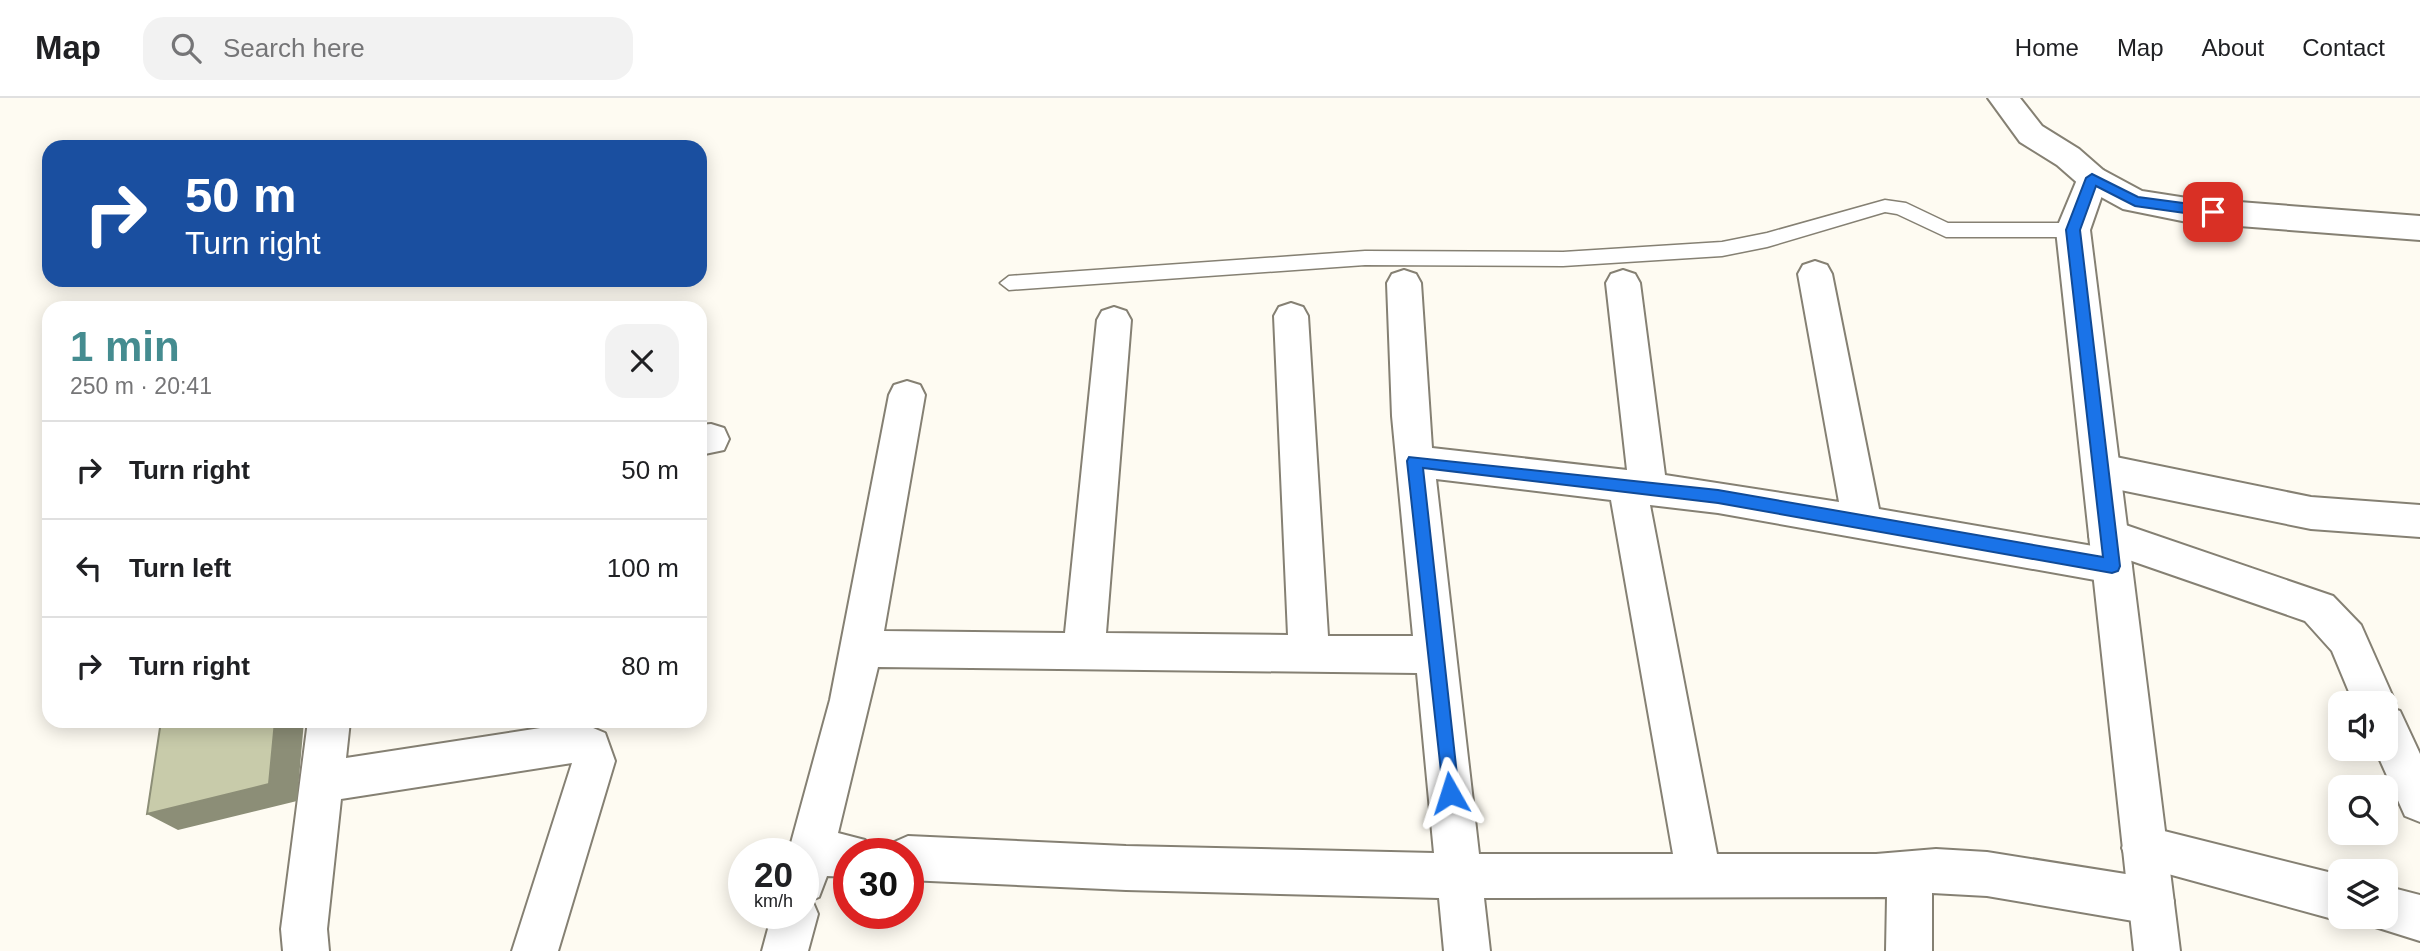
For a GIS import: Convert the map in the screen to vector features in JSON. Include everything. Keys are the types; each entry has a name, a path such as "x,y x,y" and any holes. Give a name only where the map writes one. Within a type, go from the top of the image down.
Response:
{"street":[{"path":"2003,98 2031,134 2135,201 2187,210 2420,228"},
{"path":"2035,98 2057,127 2080,167 2073,230 2157,951"},
{"path":"1815,274 1861,522"},
{"path":"1404,283 1414,461 1467,951"},
{"path":"1623,283 1638,487 1699,876"},
{"path":"1291,316 1309,653"},
{"path":"1084,650 1114,320"},
{"path":"821,863 907,395"},
{"path":"1414,461 1718,497 1861,522 2110,551 2319,608 2332,616 2342,627 2369,691"},
{"path":"2101,470 2311,513 2420,521"},
{"path":"861,649 1435,655"},
{"path":"306,951 304,929 328,728"},
{"path":"321,782 579,742 590,747 594,761 535,951"},
{"path":"2398,753 2420,801"},
{"path":"2144,848 2328,895"},
{"path":"924,859 1126,868 1459,876 1699,876 1936,871 1987,874 2151,901"},
{"path":"1909,951 1910,873"},
{"path":"2398,912 2420,918"},
{"path":"785,951 791,929"}],"lane":[{"path":"1009,283 1365,258 1563,258 1722,249 1767,240 1885,206 1900,208 1946,230 2073,230"}],"building":[{"path":"160,728 274,728 269,784 147,814"}],"route":[{"path":"1450,793 1414,461 1718,497 2112,566 2073,230 2092,178 2135,201 2213,212"}]}
